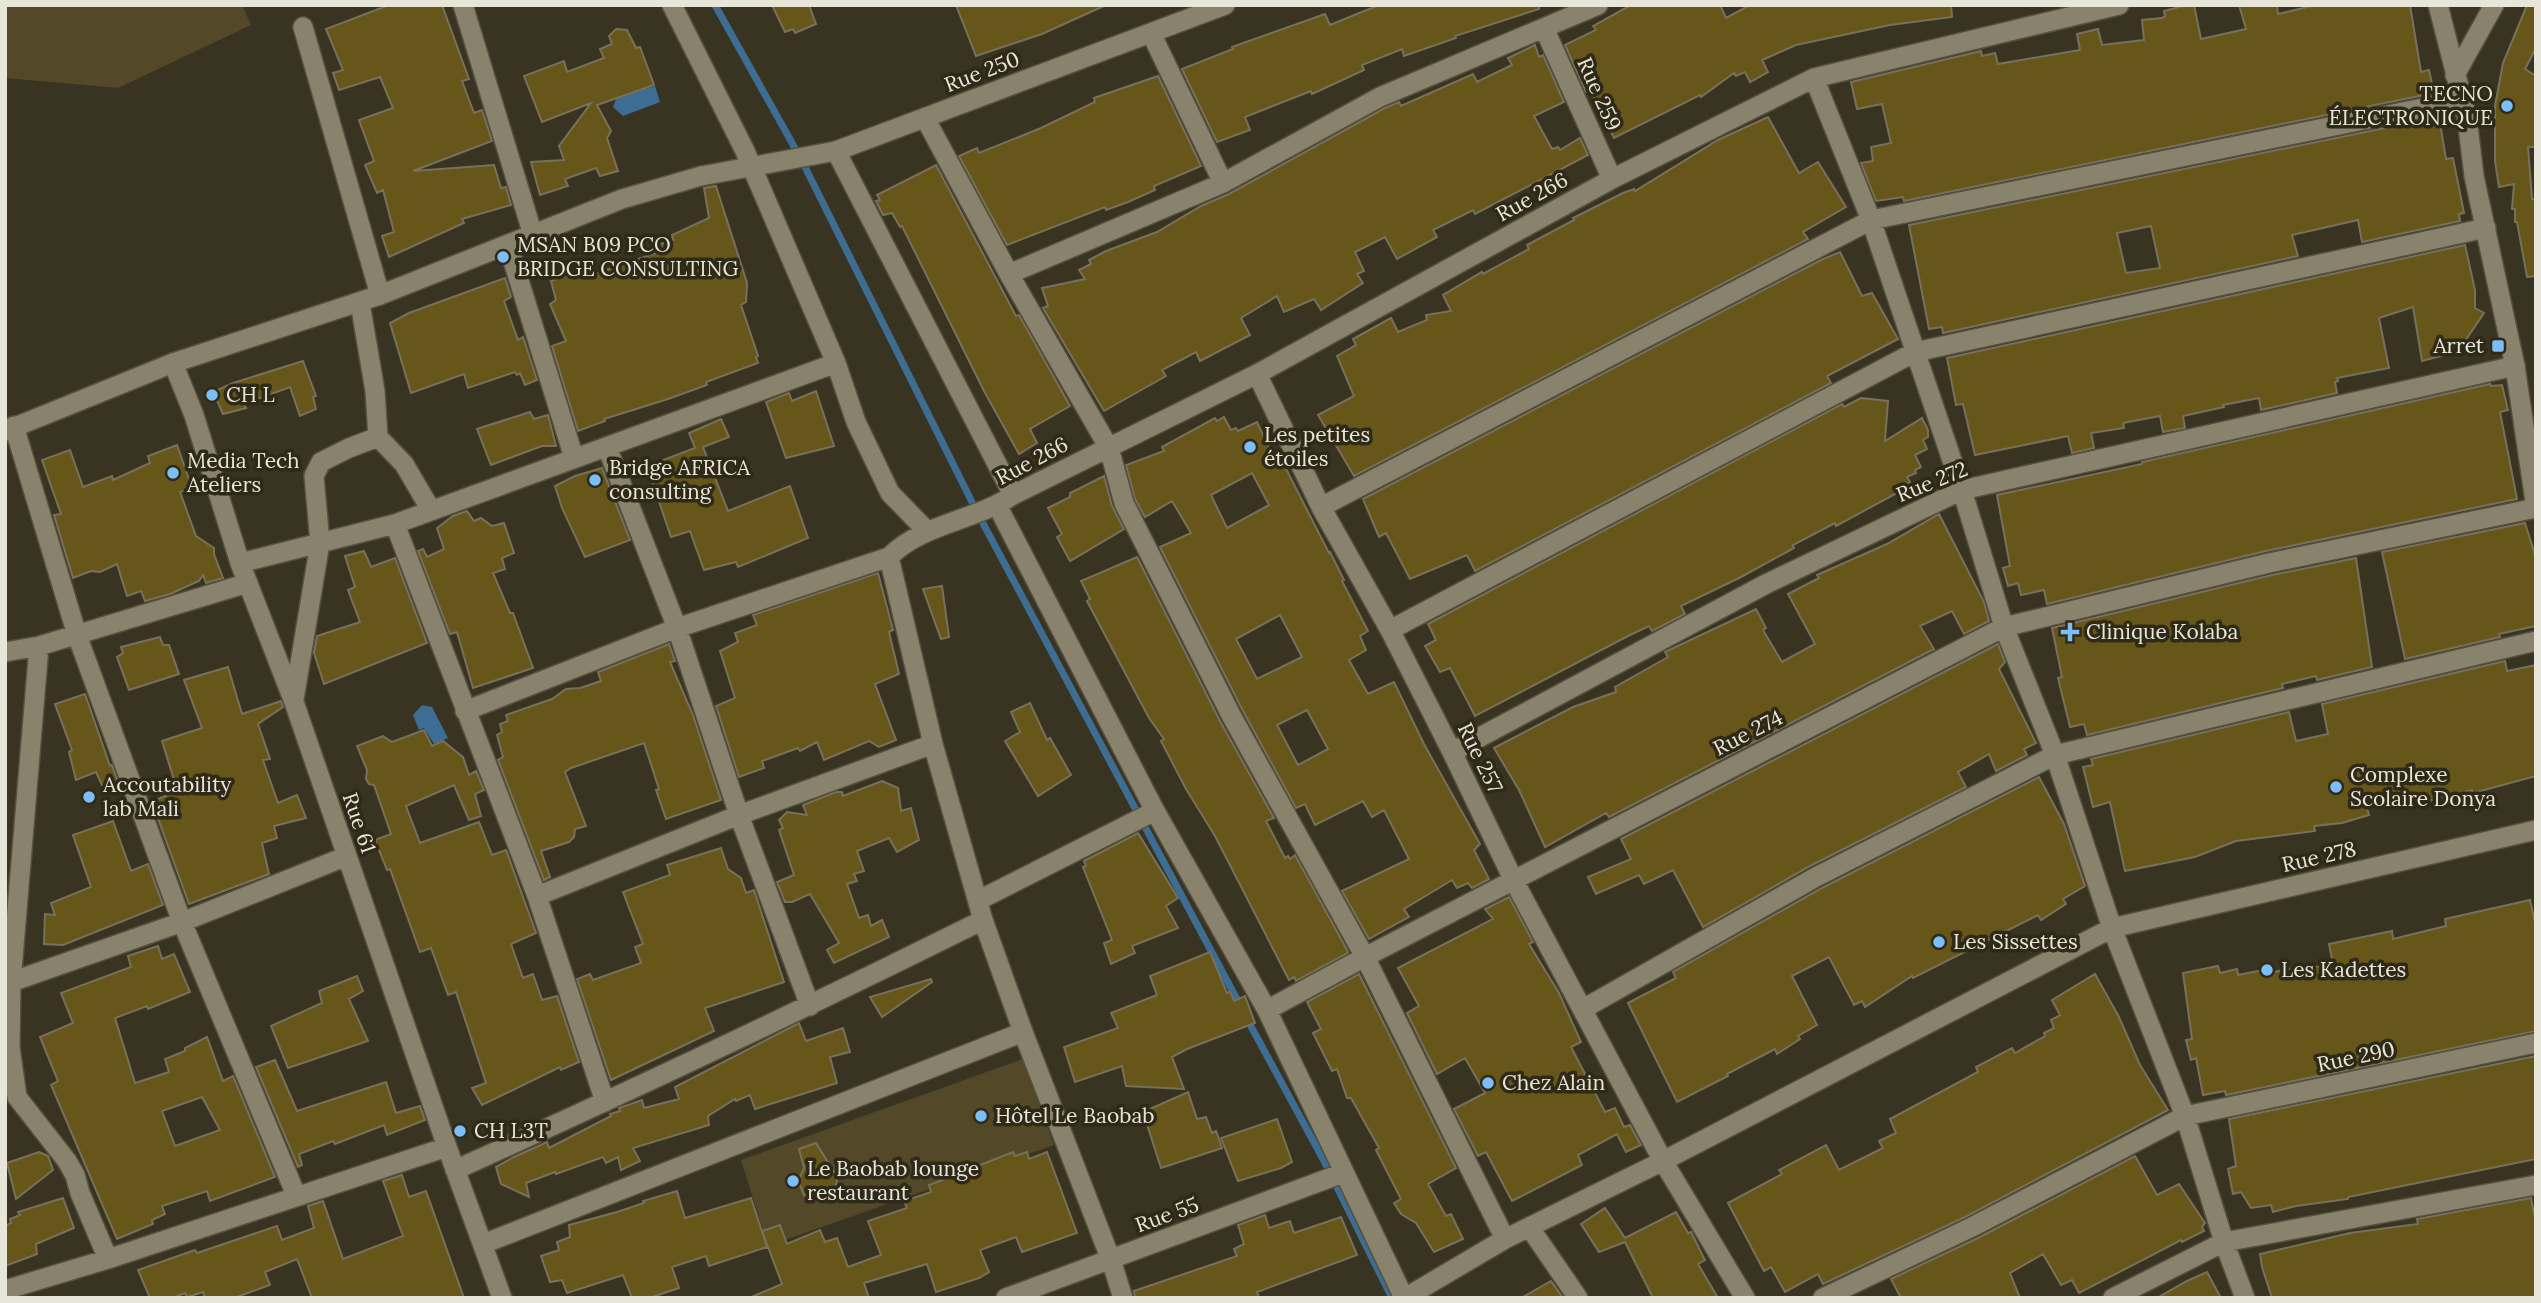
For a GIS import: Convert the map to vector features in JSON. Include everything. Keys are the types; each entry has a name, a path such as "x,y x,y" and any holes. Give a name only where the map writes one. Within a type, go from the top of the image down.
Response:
{"street":[{"path":"463,5 533,235"},
{"path":"672,5 751,166 836,363 856,422 890,493 927,531"},
{"name":"Rue 250","path":"10,429 173,363 360,303 622,199 701,176 836,151 1224,5"},
{"path":"1009,274 1223,183 1380,97 1598,5"},
{"name":"Rue 266","path":"465,711 677,628 888,556 899,546 927,531 1005,500 1257,374 1612,179 1814,78 2119,5"},
{"path":"2438,5 2462,100 2530,440 2536,508"},
{"path":"2455,75 2494,5"},
{"path":"303,27 380,295"},
{"name":"Rue 259","path":"1544,28 1612,179"},
{"path":"1151,33 1223,183"},
{"path":"1814,78 1871,220 1962,490 2004,627 2055,755 2112,928 2185,1116 2224,1242 2245,1298"},
{"path":"1321,507 1871,220 2462,100"},
{"path":"925,118 1009,274 1109,448 1124,503 1231,715 1365,957 1505,1239"},
{"path":"836,151 1155,811 1267,1010 1343,1174 1405,1298"},
{"path":"1390,630 1915,352 2486,228"},
{"path":"508,245 575,458"},
{"path":"360,303 375,391 379,437 404,464 431,510"},
{"name":"Rue 61","path":"173,363 194,415 240,563 294,702 455,1170 502,1298"},
{"path":"240,563 395,524 836,363"},
{"name":"Rue 272","path":"1452,752 1766,584 1962,490 2515,366"},
{"name":"Rue 257","path":"1257,374 1321,507 1390,630 1514,881 1663,1161 1745,1298"},
{"path":"10,429 77,635 182,922 296,1195"},
{"path":"294,702 320,543 314,476 321,462 379,437"},
{"path":"607,447 677,628 738,815 810,1006"},
{"name":"Rue 274","path":"1267,1010 2004,627 2269,563 2536,508"},
{"path":"395,524 537,896 606,1102"},
{"path":"888,556 933,744 981,910 1023,1032 1111,1260 1123,1298"},
{"path":"5,652 39,646 248,583"},
{"path":"1583,1009 1816,877 2055,755 2536,641"},
{"path":"39,646 11,982 10,1047 17,1097 75,1175 108,1259"},
{"path":"537,896 738,815 933,744"},
{"path":"455,1170 810,1006 1155,811"},
{"name":"Rue 278","path":"1405,1298 1505,1239 1663,1161 2112,928 2536,830"},
{"path":"11,982 182,922 346,856"},
{"path":"482,1244 1023,1032"},
{"name":"Rue 290","path":"1823,1298 1972,1227 2185,1116 2536,1043"},
{"path":"5,1290 108,1259 447,1147"},
{"name":"Rue 55","path":"1006,1298 1343,1174"},
{"path":"2113,1298 2224,1242 2536,1185"},
{"path":"1530,1228 1578,1298"}],"shaded area":[{"path":"5,5 242,5 251,25 118,88 5,78"},
{"path":"1023,1059 1054,1145 768,1246 741,1160"}],"water":[{"path":"655,86 660,102 623,116 613,107 617,97"},
{"path":"422,705 432,707 448,738 434,744 424,728 419,730 413,715"}],"building":[{"path":"389,5 442,5 469,79 462,81 474,113 482,110 492,141 413,171 494,165 501,188 506,187 511,205 462,219 464,223 389,257 382,236 394,232 383,190 377,193 365,165 374,161 359,120 393,108 380,77 339,90 333,73 343,70 326,29"},
{"path":"772,5 809,5 816,24 795,33 793,29 785,32"},
{"path":"956,5 1106,5 1042,34 976,56"},
{"path":"1379,5 1539,5 1539,9 1455,36 1456,38 1404,56 1402,49 1362,65 1364,70 1312,94 1311,91 1245,117 1250,130 1217,142 1182,69 1233,49 1232,47 1325,14 1330,25"},
{"path":"1631,5 1720,5 1726,18 1750,5 1951,5 1952,17 1890,25 1796,45 1762,60 1768,72 1750,82 1745,72 1736,76 1734,73 1701,97 1700,95 1614,138 1590,90 1586,92 1565,45 1596,30 1593,26"},
{"path":"2194,5 2201,39 2246,29 2239,5 2277,5 2278,14 2316,5 2410,5 2421,72 2429,70 2434,93 1904,201 1903,197 1876,201 1861,163 1873,161 1871,147 1891,143 1882,104 1857,109 1851,82 1981,51 1982,56 1995,53 1998,64 2080,50 2077,34 2098,29 2102,45 2144,40 2142,20 2162,18 2165,16 2164,11"},
{"path":"2527,5 2536,5 2536,48 2525,69 2536,76 2536,147 2528,147 2532,199 2536,200 2536,276 2527,277 2515,222 2515,209 2512,209 2514,184 2499,187 2495,161 2495,106 2503,63"},
{"path":"616,29 627,30 636,48 640,47 654,85 597,105 611,131 607,138 618,171 600,176 596,168 565,179 568,186 540,195 531,162 564,160 559,146 591,103 542,122 524,76 564,61 567,72 604,58 600,49 612,44 609,36"},
{"path":"1535,45 1539,57 1543,55 1564,102 1534,116 1552,149 1558,147 1560,150 1580,138 1588,155 1475,214 1473,210 1433,230 1437,237 1397,259 1385,237 1355,252 1364,271 1357,274 1363,283 1321,310 1314,299 1284,312 1277,296 1241,318 1250,335 1200,361 1196,352 1162,370 1166,376 1104,411 1043,308 1048,306 1042,288 1085,279 1079,270 1091,264 1089,260 1106,251 1157,232 1385,108 1399,102 1401,106 1473,74 1477,82 1512,65 1508,58"},
{"path":"1158,76 1201,166 1154,186 1155,190 1128,202 1106,210 1105,207 1007,245 959,156 977,148 979,153 1041,128 1095,102 1094,98"},
{"path":"1768,117 1799,173 1818,162 1846,207 1803,232 1808,239 1354,476 1318,415 1354,396 1337,356 1356,345 1353,339 1391,318 1398,332 1427,320 1426,315 1451,311 1443,295 1529,249 1527,245 1574,220 1573,218 1623,193 1634,189 1635,191 1718,140"},
{"path":"2439,117 2446,159 2453,158 2464,213 2459,214 2460,221 2362,242 2358,220 2292,235 2298,256 1943,333 1942,327 1929,329 1909,225","holes":["2151,226 2160,268 2126,273 2117,233"]},
{"path":"936,165 1016,316 1019,315 1070,406 1030,429 1037,443 1019,454 984,391 902,226 900,227 892,213 883,215 876,201 880,200 877,195"},
{"path":"716,186 747,283 746,302 741,305 758,363 706,382 707,385 604,419 605,421 578,431 552,346 566,341 550,304 556,300 551,281 582,270 583,278 656,253 654,246 673,240 672,235 709,218 704,188"},
{"path":"2465,245 2475,290 2475,308 2484,313 2465,341 2440,348 2441,356 2422,361 2413,307 2379,318 2389,368 2337,378 2337,393 2261,410 2259,398 2223,405 2224,407 2183,416 2185,428 2163,432 2160,416 2123,423 2124,428 2091,433 2094,448 2072,453 2068,436 1975,455 1963,404 1956,405 1947,358"},
{"path":"1840,252 1862,296 1872,293 1898,339 1827,376 1831,383 1475,571 1467,555 1410,579 1386,533 1379,537 1363,499"},
{"path":"505,278 511,297 504,301 518,340 523,337 537,380 525,385 520,373 517,375 515,372 468,388 464,374 411,393 390,323 409,313"},
{"path":"303,361 316,396 313,397 316,409 300,416 290,387 244,404 246,408 223,414 213,392"},
{"path":"2490,384 2502,385 2508,410 2500,412 2517,499 2266,551 2047,604 2044,590 2021,595 2018,583 2008,586 2003,568 2010,566 1997,495"},
{"path":"816,391 834,446 786,458 766,402 789,393 792,401"},
{"path":"1861,398 1888,401 1885,441 1922,418 1928,430 1928,437 1923,440 1927,449 1915,455 1921,467 1907,477 1910,482 1896,489 1897,493 1836,526 1835,523 1741,577 1681,606 1685,614 1652,631 1649,626 1628,636 1475,716 1450,668 1440,672 1425,646 1436,640 1428,624 1842,404 1844,407"},
{"path":"530,412 534,419 548,415 556,446 542,446 491,465 477,429"},
{"path":"1224,417 1231,430 1236,428 1238,431 1257,422 1273,456 1278,453 1368,631 1360,636 1366,650 1349,660 1368,694 1394,682 1424,744 1480,844 1474,850 1489,879 1472,888 1468,883 1457,888 1452,880 1404,909 1409,917 1369,939 1342,891 1409,859 1384,810 1372,817 1363,801 1315,825 1305,804 1296,808 1242,709 1160,547 1191,533 1172,501 1145,517 1135,499 1126,465 1164,451 1162,447 1215,418 1217,421","holes":["1252,473 1269,505 1227,528 1211,495","1280,615 1302,657 1257,679 1236,639","1307,710 1328,749 1298,765 1277,725"]},
{"path":"721,419 729,437 703,447 728,511 790,486 808,538 738,567 736,562 704,570 690,531 671,537 648,469 695,448 689,433"},
{"path":"177,445 192,488 180,492 196,536 214,548 223,578 206,583 203,575 199,581 170,594 145,601 141,591 127,596 117,564 100,572 91,571 73,578 54,515 61,514 42,460 70,450 83,487 112,476 113,480 150,463 148,456"},
{"path":"602,468 630,540 585,557 562,508 555,486 575,476"},
{"path":"1104,476 1112,506 1124,529 1070,561 1057,537 1062,534 1048,508 1070,497 1070,493"},
{"path":"467,511 474,521 481,518 492,526 504,523 514,553 502,558 505,569 493,573 510,613 513,613 533,668 473,688 457,632 450,634 418,551 423,549 427,557 444,549 437,528 453,516"},
{"path":"1939,514 1984,602 1989,621 1964,634 1952,611 1920,626 1934,649 1609,817 1606,813 1545,847 1519,790 1494,748 1573,707 1616,692 1615,687 1668,657 1665,652 1756,609 1766,628 1763,630 1782,662 1815,644 1788,594 1819,578 1817,575 1887,544"},
{"path":"2525,523 2536,558 2536,626 2405,659 2382,552"},
{"path":"364,551 371,567 395,558 427,643 324,684 314,653 317,636 360,622 348,590 355,587 345,556"},
{"path":"1137,557 1220,721 1274,818 1266,821 1285,858 1288,856 1290,859 1295,855 1347,950 1348,953 1296,981 1294,977 1289,980 1215,836 1161,741 1164,739 1149,718 1087,601 1090,599 1081,581"},
{"path":"2356,558 2372,667 2317,680 2316,676 2282,684 2283,688 2087,735 2084,724 2070,727 2058,678 2062,677 2052,628 2272,575"},
{"path":"878,573 893,630 889,632 899,674 875,684 896,740 879,747 869,741 824,760 817,742 800,751 798,748 762,761 764,768 739,777 716,706 735,698 720,651 738,642 735,633 757,625 753,615"},
{"path":"942,586 949,637 941,639 923,589"},
{"path":"160,637 163,645 169,645 179,674 129,690 117,657 123,653 121,647"},
{"path":"669,644 675,661 670,662 693,715 721,800 666,819 644,743 571,768 565,772 586,826 575,829 574,837 569,842 541,851 550,877 544,880 498,760 503,757 497,735 502,732 500,724 508,721 506,715 552,699 566,689 580,688 601,681 598,672"},
{"path":"1998,644 2005,662 1999,669 2036,743 2024,749 2027,755 1996,771 1989,754 1958,772 1966,787 1810,866 1703,927 1673,870 1644,884 1639,875 1596,894 1588,877 1631,859 1621,839"},
{"path":"2505,661 2507,671 2536,665 2536,776 2473,793 2472,790 2412,805 2411,799 2366,805 2369,815 2342,823 2314,826 2315,831 2236,841 2195,857 2125,871 2110,802 2093,807 2083,767 2093,765 2091,759 2289,712 2296,741 2328,734 2322,704"},
{"path":"228,667 242,714 281,701 283,707 258,724 270,759 263,760 278,803 297,795 306,818 274,826 277,838 262,843 269,874 189,904 152,802 167,795 162,784 174,780 162,741 202,728 184,680"},
{"path":"85,694 119,785 102,785 96,772 76,780 69,752 72,750 55,704"},
{"path":"1030,703 1047,740 1050,738 1071,775 1038,796 1005,741 1020,732 1011,712"},
{"path":"424,730 432,746 443,741 463,757 469,775 476,771 484,790 475,794 481,816 469,820 454,785 406,806 420,843 479,822 492,855 506,850 536,933 511,944 523,978 533,974 542,1000 557,996 579,1062 561,1070 560,1067 482,1105 472,1088 486,1083 456,992 448,995 431,948 420,952 390,869 387,870 375,840 391,834 374,785 369,784 366,779 367,770 357,746 383,736 392,742"},
{"path":"2039,777 2064,824 2085,886 2063,899 2066,904 2041,920 2038,915 1913,978 1912,976 1865,1007 1862,1001 1854,1005 1829,957 1792,976 1817,1025 1798,1036 1800,1039 1777,1054 1775,1049 1677,1102 1628,1003 1676,978 1673,972 1822,888"},
{"path":"882,781 898,788 901,811 911,808 919,840 897,852 889,838 857,851 864,871 854,874 857,881 847,884 859,918 868,915 871,926 882,920 889,937 834,963 827,950 839,943 810,894 792,902 785,902 777,882 794,875 779,830 783,828 779,820 787,812 807,815 803,805 836,792 842,792 843,796"},
{"path":"113,821 131,871 148,864 163,905 63,945 44,944 45,914 55,915 51,903 91,887 73,835"},
{"path":"1138,833 1178,898 1166,906 1178,928 1132,946 1135,953 1111,964 1104,943 1112,940 1083,867 1086,866 1084,861"},
{"path":"721,848 728,869 741,878 746,893 754,890 784,982 705,1008 714,1031 611,1080 577,979 590,974 593,980 641,963 635,947 643,944 623,892 670,875 667,865"},
{"path":"1509,897 1533,942 1529,944 1559,993 1581,1042 1571,1047 1605,1112 1615,1108 1624,1127 1630,1125 1641,1145 1626,1152 1617,1134 1578,1155 1582,1165 1512,1201 1486,1152 1478,1156 1454,1109 1485,1093 1465,1058 1437,1074 1407,1013 1419,1006 1398,968 1493,919 1485,909"},
{"path":"2530,900 2536,927 2536,1031 2226,1095 2225,1091 2203,1095 2196,1058 2191,1060 2186,1040 2192,1039 2183,973 2218,966 2220,973 2237,969 2238,975 2273,968 2273,972 2289,971 2333,964 2329,944 2392,931 2393,939 2446,926 2445,919"},
{"path":"158,946 162,959 174,954 190,992 148,1009 147,1006 115,1018 135,1083 169,1072 165,1059 185,1051 185,1048 207,1037 223,1081 233,1076 275,1177 210,1201 207,1191 162,1206 165,1214 152,1220 153,1224 117,1239 51,1085 58,1081 40,1037 73,1023 61,993 131,967 128,956","holes":["202,1097 220,1130 175,1146 162,1111"]},
{"path":"1210,952 1227,993 1230,992 1234,1001 1245,996 1255,1023 1172,1057 1184,1089 1126,1086 1122,1066 1075,1082 1064,1047 1118,1028 1111,1013 1157,995 1150,976"},
{"path":"1359,974 1456,1168 1428,1184 1446,1216 1451,1214 1463,1239 1434,1252 1416,1223 1401,1214 1394,1203 1401,1199 1376,1150 1379,1148 1351,1098 1347,1098 1337,1069 1332,1071 1313,1033 1321,1029 1307,1002"},
{"path":"2095,974 2119,1017 2140,1065 2168,1110 1967,1216 1823,1284 1818,1274 1785,1292 1771,1267 1764,1271 1728,1203 1782,1174 1779,1170 1826,1145 1839,1170 1883,1148 1879,1141 1896,1133 1890,1119 1978,1072 1976,1067 2012,1048 2015,1053 2045,1036 2044,1033 2054,1028 2051,1020 2060,1015 2052,1000"},
{"path":"357,976 363,991 349,999 368,1041 288,1068 271,1026 322,1003 319,991"},
{"path":"931,979 932,982 882,1017 870,997"},
{"path":"799,1023 806,1041 843,1028 850,1052 830,1057 837,1083 755,1109 750,1095 736,1101 735,1099 708,1116 709,1125 633,1148 640,1161 621,1170 618,1157 606,1163 603,1157 526,1183 529,1197 501,1184 496,1167 514,1157 547,1142 549,1148 620,1111 619,1108 642,1100 644,1108 679,1099 675,1087"},
{"path":"2536,1056 2536,1159 2273,1212 2271,1205 2251,1208 2241,1192 2233,1194 2228,1169 2236,1166 2229,1119"},
{"path":"275,1060 297,1111 386,1082 396,1113 420,1106 425,1120 387,1135 384,1125 335,1144 333,1141 299,1154 302,1165 298,1167 256,1067"},
{"path":"1188,1092 1197,1119 1206,1117 1212,1133 1216,1131 1222,1148 1161,1168 1143,1112"},
{"path":"1277,1119 1292,1162 1238,1181 1221,1138"},
{"path":"816,1143 836,1175 837,1182 831,1196 820,1202 804,1195 798,1181 804,1168 799,1149"},
{"path":"39,1152 48,1156 53,1170 16,1199 7,1163"},
{"path":"1013,1152 1015,1156 1027,1152 1029,1159 1047,1152 1077,1233 1022,1252 1016,1237 980,1250 989,1272 936,1292 927,1264 864,1283 869,1298 749,1298 782,1284 762,1231 780,1225 787,1244 820,1230 825,1242 837,1238 848,1267 881,1255 868,1221 907,1208 904,1201 931,1192 929,1185"},
{"path":"2135,1156 2157,1195 2179,1184 2205,1223 2202,1227 2204,1231 2182,1242 2181,1240 2079,1293 2072,1280 2061,1285 2043,1254 2010,1273 2020,1298 1901,1298 1891,1279 1978,1238"},
{"path":"402,1175 409,1197 426,1191 464,1298 312,1298 297,1259 265,1272 270,1285 234,1298 205,1298 203,1292 187,1297 185,1293 172,1298 150,1298 138,1270 277,1226 282,1240 314,1228 308,1206 323,1201 343,1259 403,1236 383,1181"},
{"path":"677,1191 685,1218 751,1198 767,1247 709,1266 706,1256 672,1267 679,1288 649,1298 632,1298 623,1275 567,1293 562,1280 550,1282 541,1256 559,1250 557,1242 570,1237 569,1225"},
{"path":"63,1198 74,1228 36,1244 37,1254 5,1266 5,1226 11,1223 10,1219 20,1215 18,1212"},
{"path":"2531,1198 2536,1214 2536,1298 2272,1298 2262,1267 2260,1254 2350,1233 2418,1224 2417,1219"},
{"path":"1605,1208 1625,1238 1676,1212 1688,1233 1691,1232 1705,1260 1698,1264 1718,1298 1653,1298 1625,1242 1599,1252 1581,1224"},
{"path":"1265,1215 1269,1228 1290,1221 1294,1233 1341,1217 1357,1255 1257,1292 1259,1298 1135,1298 1134,1291 1237,1256 1234,1249 1244,1244 1238,1225"},
{"path":"2207,1272 2221,1298 2157,1298 2187,1281"},
{"path":"1551,1281 1563,1298 1521,1298"}],"waterway":[{"path":"715,5 801,159 977,512 1240,1005"},
{"path":"1247,1019 1323,1159 1392,1298"}],"place":[{"name":"TECNO ÉLECTRONIQUE","path":"2507,106"},
{"name":"MSAN B09 PCO BRIDGE CONSULTING","path":"503,257"},
{"name":"Arret","path":"2498,346"},
{"name":"CH L","path":"212,395"},
{"name":"Les petites étoiles","path":"1250,447"},
{"name":"Media Tech Ateliers","path":"173,473"},
{"name":"Bridge AFRICA consulting","path":"595,480"},
{"name":"Clinique Kolaba","path":"2070,632"},
{"name":"Complexe Scolaire Donya","path":"2336,787"},
{"name":"Accoutability lab Mali","path":"89,797"},
{"name":"Les Sissettes","path":"1939,942"},
{"name":"Les Kadettes","path":"2267,970"},
{"name":"Chez Alain","path":"1488,1083"},
{"name":"Hôtel Le Baobab","path":"981,1116"},
{"name":"CH L3T","path":"460,1131"},
{"name":"Le Baobab lounge restaurant","path":"793,1181"}]}
